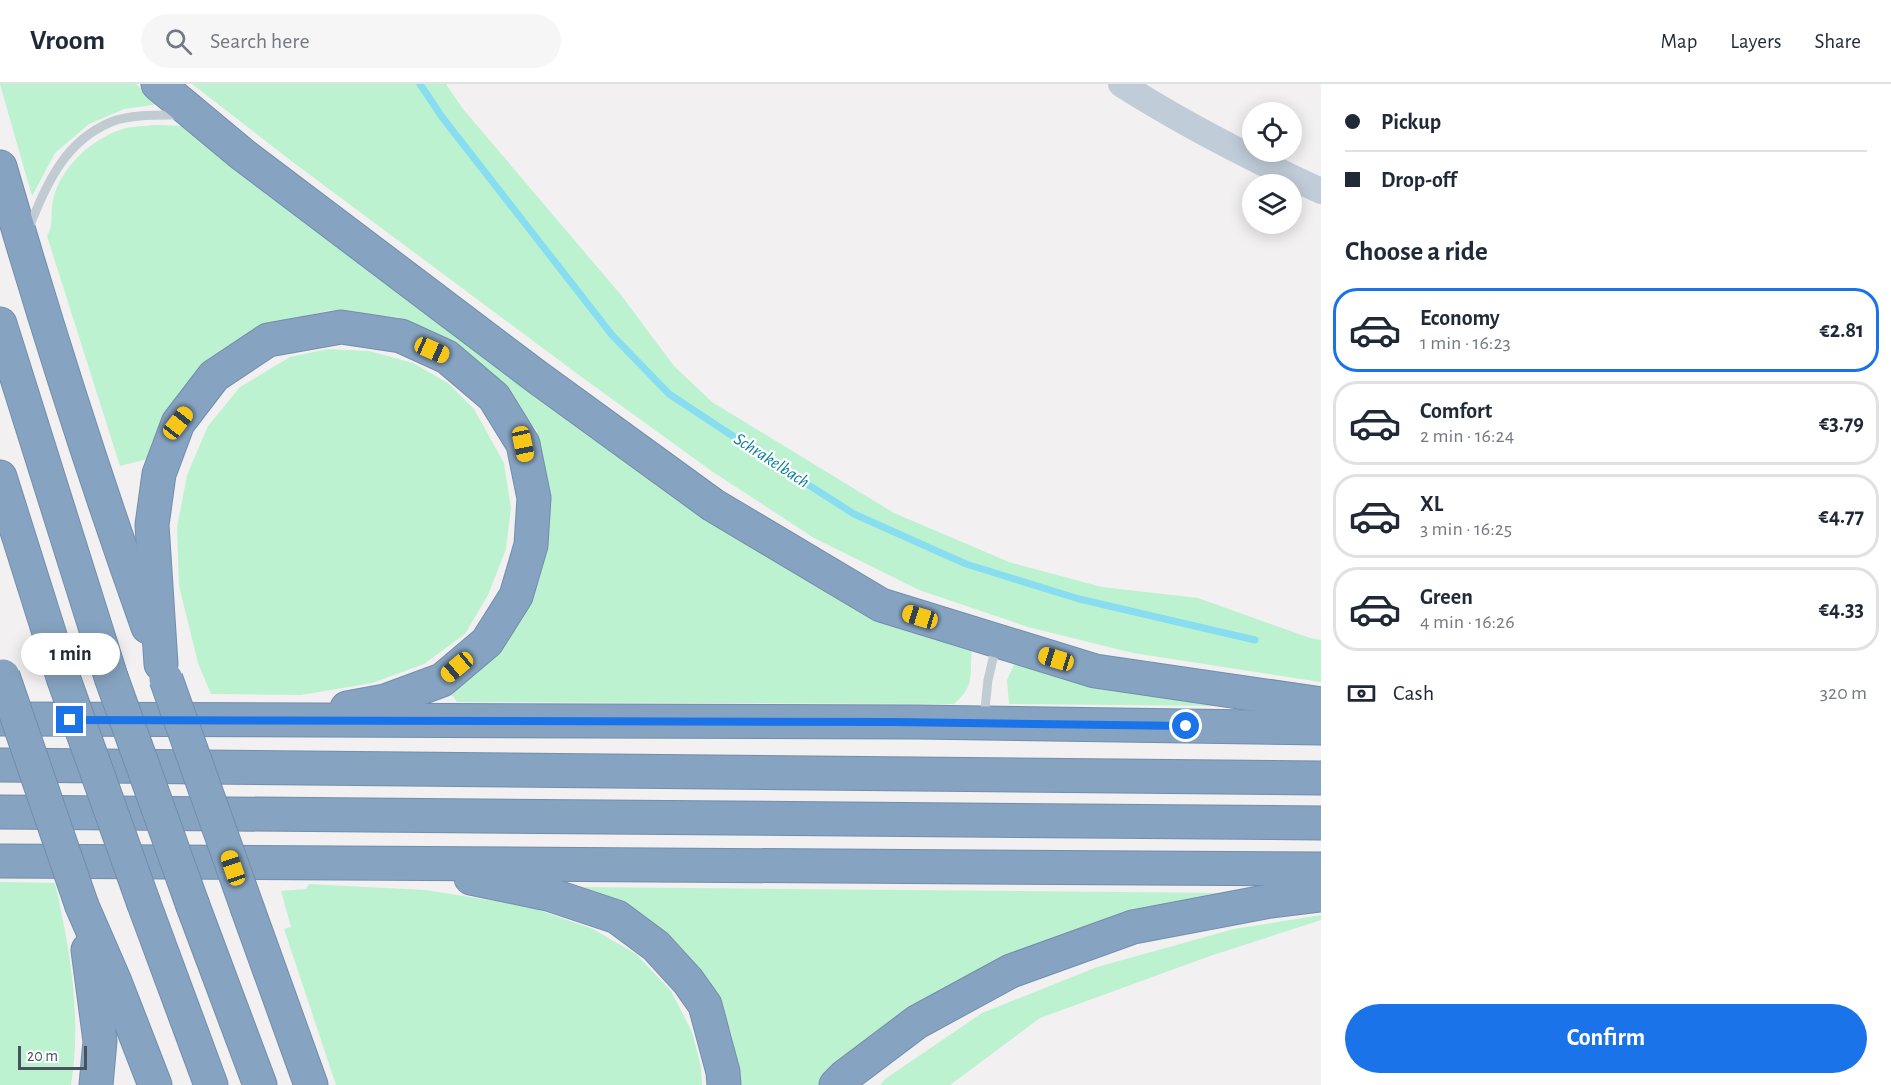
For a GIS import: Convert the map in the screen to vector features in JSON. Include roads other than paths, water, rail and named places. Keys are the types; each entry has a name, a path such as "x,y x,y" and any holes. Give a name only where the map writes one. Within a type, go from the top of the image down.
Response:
{"highway":[{"path":"159,84 242,154 537,377 713,505 881,605 1095,671 1321,704"},
{"path":"0,167 22,245 109,519 311,1085"},
{"path":"0,324 111,677 260,1085"},
{"path":"164,672 152,525 159,474 178,423 214,376 268,340 341,327 401,336 447,357 494,397 523,444 534,498 531,545 516,596 487,642 442,680 385,701 336,709 303,721"},
{"path":"0,477 63,677 211,1085"},
{"path":"1,672 81,906 116,982 155,1085"},
{"path":"0,719 984,723 1321,728"},
{"path":"0,765 1321,778"},
{"path":"0,812 1321,824"},
{"path":"0,861 1321,869"},
{"path":"405,863 548,894 616,917 656,946 688,981 705,1005 723,1071 724,1085"},
{"path":"836,1085 917,1022 1011,971 1133,927 1270,901 1321,895"},
{"path":"81,906 100,1041 96,1085"}],"main road":[{"path":"1121,84 1164,111 1248,157 1321,191"}],"lane":[{"path":"22,245 45,188 64,157 87,135 112,122 150,115 195,115"},
{"path":"984,723 988,680 997,641"}],"waterway":[{"name":"Schrakelbach","path":"420,84 442,117 612,335 669,394 854,514 966,564 1079,599 1255,640"}]}
